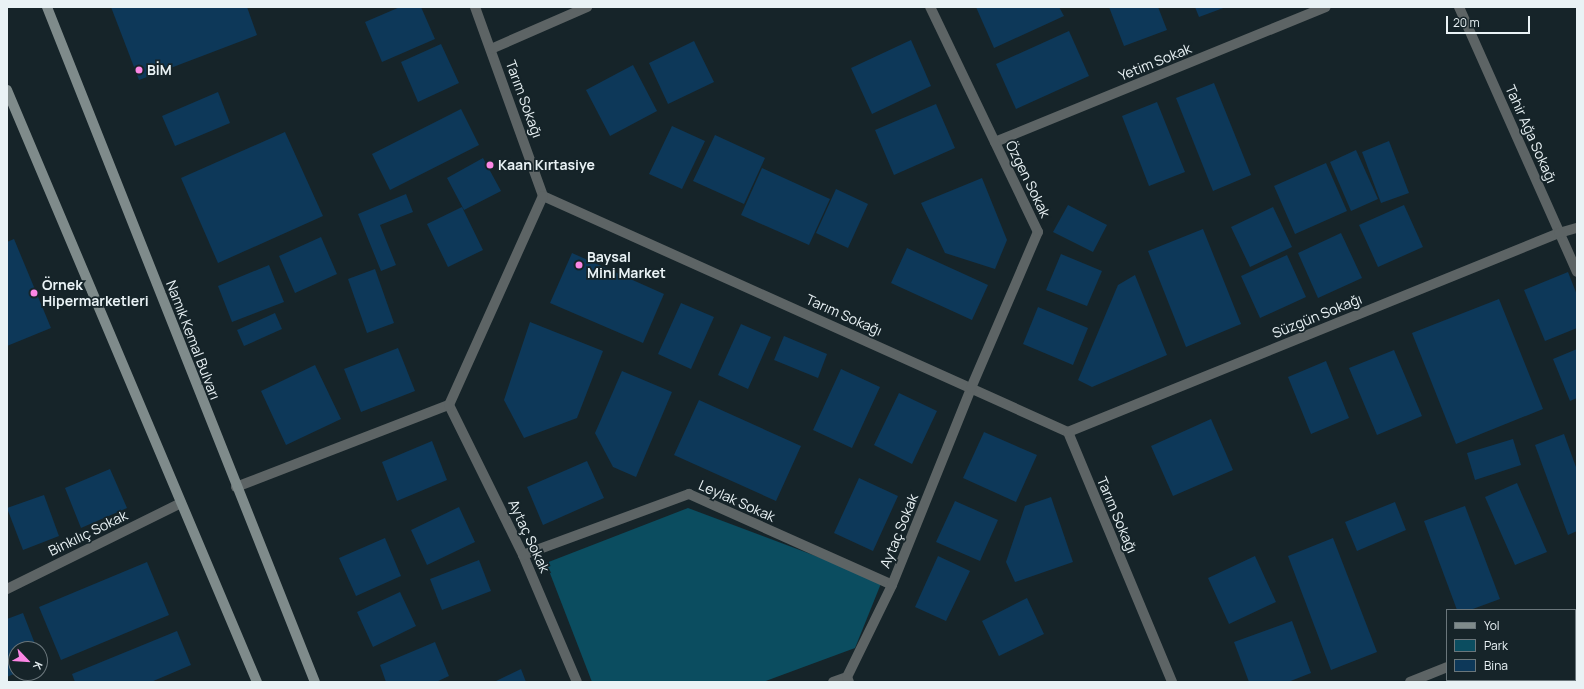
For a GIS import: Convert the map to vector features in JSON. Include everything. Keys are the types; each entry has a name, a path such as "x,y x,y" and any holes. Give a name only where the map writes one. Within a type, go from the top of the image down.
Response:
{"main road":[{"name":"Namık Kemal Bulvarı","path":"47,7 236,487 315,682"},
{"path":"7,90 257,682"}],"street":[{"name":"Tarım Sokağı","path":"475,7 543,196 1068,432 1172,682"},
{"path":"491,49 587,7"},
{"name":"Özgen Sokak","path":"930,7 1038,232 971,388"},
{"name":"Yetim Sokak","path":"995,142 1326,7"},
{"name":"Tahir Ağa Sokağı","path":"1459,7 1577,272"},
{"path":"236,487 449,405 543,196"},
{"name":"Süzgün Sokağı","path":"1068,432 1559,233 1577,228"},
{"name":"Aytaç Sokak","path":"848,679 892,585 971,388"},
{"name":"Aytaç Sokak","path":"449,405 523,555 577,682"},
{"name":"Leylak Sokak","path":"523,555 688,494 892,585"},
{"name":"Binkılıç Sokak","path":"7,589 181,503"},
{"path":"1410,682 1446,667"},
{"path":"833,682 848,679"}],"green space":[{"path":"688,508 882,581 855,648 763,682 592,682 546,563"}],"building":[{"path":"111,7 247,7 257,35 139,80"},
{"path":"400,7 421,7 435,39 382,62 365,22"},
{"path":"976,7 1059,7 1064,16 994,48"},
{"path":"1109,7 1158,7 1167,30 1124,46"},
{"path":"1195,7 1226,7 1199,17"},
{"path":"1069,31 1089,76 1016,109 996,64"},
{"path":"911,40 931,86 872,114 851,68"},
{"path":"694,41 714,82 668,104 649,63"},
{"path":"441,44 459,83 418,102 401,62"},
{"path":"633,65 657,111 610,136 586,90"},
{"path":"1214,83 1251,175 1213,191 1176,98"},
{"path":"218,92 230,123 175,146 162,116"},
{"path":"1157,102 1185,172 1149,186 1122,116"},
{"path":"936,104 955,148 894,175 875,130"},
{"path":"461,109 479,145 390,190 372,154"},
{"path":"672,126 705,141 682,189 649,174"},
{"path":"285,132 323,216 218,263 181,178"},
{"path":"715,135 765,158 744,204 693,181"},
{"path":"1389,141 1409,193 1381,203 1362,152"},
{"path":"1356,150 1378,199 1351,211 1330,162"},
{"path":"483,158 501,191 464,210 447,178"},
{"path":"1326,163 1347,211 1295,234 1274,186"},
{"path":"762,168 830,199 809,245 741,215"},
{"path":"982,178 1007,240 995,269 945,253 921,203"},
{"path":"836,189 868,204 848,248 816,233"},
{"path":"406,194 413,212 380,225 396,265 381,271 358,214"},
{"path":"1068,205 1107,225 1093,252 1053,232"},
{"path":"1404,205 1423,247 1378,267 1359,225"},
{"path":"462,207 483,250 448,267 427,224"},
{"path":"1273,207 1292,247 1250,267 1231,227"},
{"path":"1203,229 1241,324 1186,347 1148,251"},
{"path":"1341,233 1362,278 1318,298 1298,253"},
{"path":"321,237 337,274 295,293 279,256"},
{"path":"14,239 51,328 7,346 7,242"},
{"path":"907,248 988,285 972,320 891,283"},
{"path":"572,253 664,294 643,343 550,303"},
{"path":"1061,254 1102,271 1087,306 1046,290"},
{"path":"1287,255 1306,297 1260,318 1241,276"},
{"path":"269,265 284,302 232,322 218,286"},
{"path":"375,269 394,323 367,333 348,279"},
{"path":"1568,272 1577,295 1577,328 1545,341 1524,290"},
{"path":"1135,275 1167,355 1092,387 1078,380 1118,285"},
{"path":"1499,299 1543,409 1456,444 1412,333"},
{"path":"681,303 714,317 691,369 658,354"},
{"path":"1038,307 1088,328 1073,365 1023,344"},
{"path":"275,313 282,329 244,346 237,330"},
{"path":"530,322 603,351 577,418 524,438 504,400"},
{"path":"741,324 771,337 748,389 718,375"},
{"path":"784,336 827,354 818,378 774,360"},
{"path":"398,348 415,391 361,412 344,369"},
{"path":"1577,349 1577,398 1570,401 1553,359"},
{"path":"1394,350 1422,416 1377,435 1349,368"},
{"path":"1326,361 1349,418 1311,434 1288,377"},
{"path":"315,365 341,419 286,445 261,391"},
{"path":"841,369 880,387 852,448 813,430"},
{"path":"622,371 672,392 636,477 613,467 595,433"},
{"path":"899,393 937,411 912,464 874,445"},
{"path":"699,400 801,446 776,501 674,455"},
{"path":"1211,419 1233,470 1173,496 1151,446"},
{"path":"984,432 1037,455 1016,502 963,478"},
{"path":"1564,434 1577,470 1577,531 1568,535 1535,445"},
{"path":"1513,439 1521,465 1475,480 1467,453"},
{"path":"432,441 447,480 397,501 382,462"},
{"path":"587,461 604,498 543,525 527,487"},
{"path":"110,469 127,508 81,528 65,488"},
{"path":"859,478 898,496 873,551 834,533"},
{"path":"1517,483 1547,552 1515,565 1485,497"},
{"path":"44,495 59,536 23,550 7,508"},
{"path":"1051,497 1073,562 1015,582 1006,562 1025,506"},
{"path":"955,501 998,520 980,561 936,542"},
{"path":"1395,502 1406,530 1357,551 1345,522"},
{"path":"1465,506 1500,599 1473,609 1457,609 1424,521"},
{"path":"459,507 475,542 427,565 411,530"},
{"path":"385,538 401,576 356,596 339,558"},
{"path":"1333,538 1377,652 1331,670 1288,556"},
{"path":"938,556 970,571 946,621 915,607"},
{"path":"1255,556 1276,602 1229,624 1208,578"},
{"path":"479,560 491,591 442,610 430,579"},
{"path":"147,562 169,615 61,660 39,607"},
{"path":"400,592 416,626 373,647 357,612"},
{"path":"1027,598 1044,634 999,656 982,621"},
{"path":"23,613 34,641 8,641 7,677 7,619"},
{"path":"1292,621 1311,673 1288,682 1249,682 1234,642"},
{"path":"177,631 191,665 151,682 75,682 72,674"},
{"path":"435,642 449,676 436,682 386,682 380,665"},
{"path":"521,669 526,682 494,682"}],"place":[{"name":"BİM","path":"139,70"},
{"name":"Kaan Kırtasiye","path":"490,165"},
{"name":"Baysal Mini Market","path":"579,265"},
{"name":"Örnek Hipermarketleri","path":"34,293"}]}
